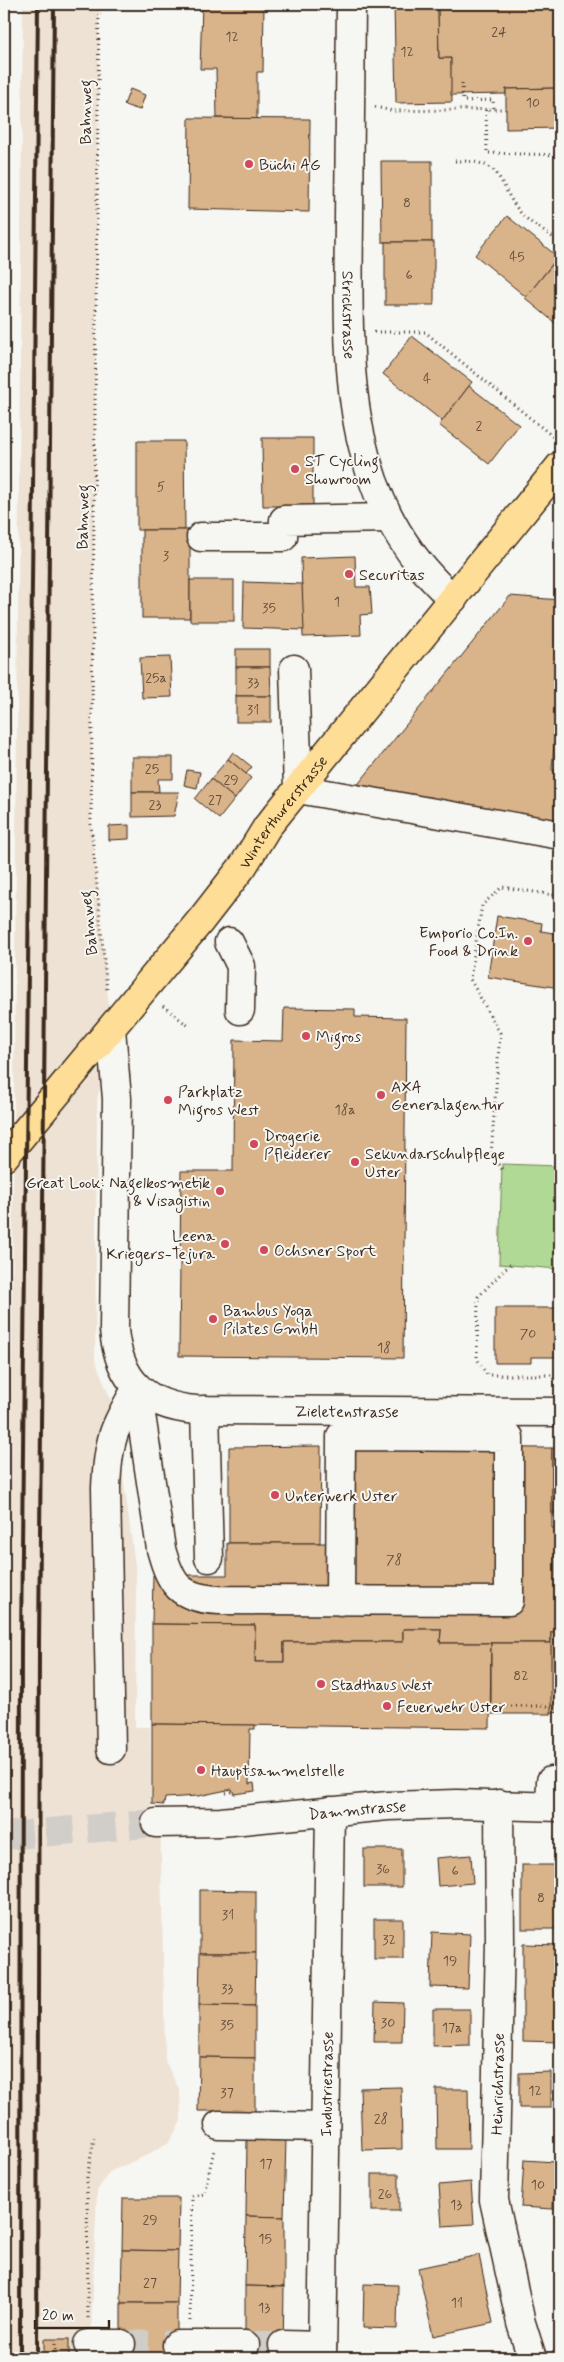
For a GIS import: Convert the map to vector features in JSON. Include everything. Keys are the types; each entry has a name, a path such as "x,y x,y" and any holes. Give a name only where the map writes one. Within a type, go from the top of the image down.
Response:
{"main road":[{"name":"Winterthurerstrasse","path":"4,1157 64,1082 111,1029 227,888 268,827 560,466"}],"street":[{"name":"Strickstrasse","path":"351,4 348,331 355,417 370,473 390,518 415,558 454,599"},
{"path":"200,537 283,537 284,520 390,518"},
{"path":"294,670 298,789 560,835"},
{"path":"229,942 241,966 240,1010"},
{"name":"Zieletenstrasse","path":"111,1029 117,1100 114,1330 120,1360 137,1388 149,1398 164,1405 205,1410 560,1412"},
{"path":"137,1388 161,1549 168,1575 185,1593 206,1599 509,1602 509,1437 341,1436 340,1600"},
{"path":"111,1749 107,1468 115,1427 137,1388"},
{"path":"205,1410 210,1558"},
{"name":"Dammstrasse","path":"156,1823 222,1822 484,1797 554,1798"},
{"name":"Heinrichstrasse","path":"484,1797 500,1942 494,2200 521,2323 532,2358"},
{"name":"Industriestrasse","path":"322,2352 330,1811"},
{"path":"219,2125 325,2127"},
{"path":"88,2344 121,2344"},
{"path":"184,2345 245,2345"},
{"path":"283,2345 322,2352"}],"path":[{"name":"Bahnweg","path":"98,4 92,824 111,1029"},
{"path":"462,83 463,101 493,100 494,110"},
{"path":"374,107 393,111 506,109"},
{"path":"486,110 487,153 560,155"},
{"path":"455,161 476,161 499,174 520,212 560,243"},
{"path":"348,331 426,332 560,443"},
{"path":"502,1169 492,1155 500,1033 470,979 482,905 502,887 560,896"},
{"path":"158,1003 190,1027"},
{"path":"510,1264 478,1297 477,1359 487,1375 560,1375"},
{"path":"552,1516 560,1516"},
{"path":"4,1690 4,1904"},
{"path":"491,1706 560,1706"},
{"path":"184,2345 192,2196 204,2194 219,2125"},
{"path":"88,2302 87,2178 94,2138"},
{"path":"4,2338 8,2343 8,2358"},
{"path":"55,2344 56,2358"}],"shaded area":[{"path":"23,4 99,4 91,824 111,1029 97,1100 95,1360 114,1408 136,1573 135,1727 150,1727 151,1808 160,1812 165,2061 180,2091 181,2121 169,2142 145,2156 109,2172 97,2191 90,2358 4,2358 4,1700 9,1700"}],"green space":[{"path":"502,1164 558,1166 560,1232 557,1269 499,1264"}],"building":[{"name":"Büchi AG","path":"202,4 264,4 263,72 257,72 257,119 217,118 216,69 200,69"},
{"path":"394,4 438,4 439,58 451,58 452,102 396,103"},
{"path":"438,4 560,4 560,88 506,89 506,94 451,95 451,58 439,58"},
{"path":"560,88 560,128 506,129 506,89"},
{"path":"130,89 145,95 140,110 124,105"},
{"name":"Büchi AG","path":"189,118 310,119 309,212 188,209"},
{"path":"381,161 432,161 432,242 382,242"},
{"path":"507,216 558,257 526,297 475,255"},
{"path":"385,242 434,242 434,305 385,305"},
{"path":"556,260 560,263 560,327 525,298"},
{"path":"412,336 472,382 442,421 383,374"},
{"path":"469,386 519,425 489,464 439,425"},
{"path":"262,438 313,438 313,506 263,506"},
{"path":"137,441 184,441 185,530 137,530"},
{"path":"142,530 190,530 190,618 142,618"},
{"path":"355,556 356,587 370,587 372,614 360,615 361,635 303,637 301,558"},
{"path":"190,580 234,580 234,621 190,621"},
{"path":"244,582 302,584 304,630 243,628"},
{"path":"510,596 560,600 560,668 552,770 560,771 560,832 347,798"},
{"path":"236,649 270,649 270,667 236,667"},
{"path":"170,657 172,697 142,698 140,658"},
{"path":"236,667 270,667 271,696 236,696"},
{"path":"236,696 271,696 271,722 236,722"},
{"path":"233,752 252,767 246,774 228,759"},
{"path":"132,757 173,757 173,779 158,779 159,792 132,792"},
{"path":"228,759 251,778 235,799 211,779"},
{"path":"187,770 200,772 197,788 184,785"},
{"path":"211,779 235,799 219,819 195,799"},
{"path":"132,792 179,792 174,816 132,817"},
{"path":"129,825 129,839 109,840 109,826"},
{"path":"497,916 542,923 541,931 560,934 560,988 488,977"},
{"path":"284,1008 355,1009 355,1017 406,1018 403,1358 179,1356 181,1171 233,1171 234,1040 283,1041"},
{"path":"495,1308 560,1308 560,1357 531,1357 531,1363 495,1363"},
{"name":"Unterwerk Uster","path":"321,1446 320,1543 229,1543 229,1447"},
{"path":"330,1447 552,1448 552,1528 560,1528 560,1632 551,1632 551,1643 440,1643 441,1629 403,1629 403,1642 284,1642 284,1662 255,1662 255,1625 152,1624 153,1575 227,1575 227,1543 330,1543"},
{"path":"552,1448 560,1448 560,1513 552,1513"},
{"name":"Stadthaus West","path":"152,1624 255,1625 255,1662 284,1662 284,1642 403,1642 403,1629 441,1629 440,1643 491,1643 490,1728 152,1724"},
{"path":"551,1632 560,1632 560,1713 550,1712"},
{"path":"491,1643 551,1643 551,1714 491,1714"},
{"name":"Hauptsammelstelle","path":"152,1724 255,1725 255,1729 250,1729 249,1784 254,1783 255,1791 234,1794 232,1789 198,1796 165,1798 164,1805 152,1804"},
{"path":"364,1849 402,1849 402,1887 364,1887"},
{"path":"471,1855 473,1883 438,1886 436,1858"},
{"path":"522,1865 560,1865 560,1929 522,1929"},
{"path":"200,1890 256,1891 256,1953 200,1953"},
{"path":"374,1919 403,1919 403,1959 374,1959"},
{"path":"432,1932 470,1934 468,1988 430,1987"},
{"path":"523,1944 560,1945 560,2042 523,2041"},
{"path":"200,1953 256,1953 255,2006 199,2005"},
{"path":"375,2002 403,2003 402,2042 374,2042"},
{"path":"199,2005 255,2006 255,2058 199,2057"},
{"path":"433,2009 470,2009 470,2045 433,2046"},
{"path":"199,2057 255,2058 255,2111 198,2111"},
{"path":"551,2072 551,2108 519,2108 519,2073"},
{"path":"401,2087 402,2149 362,2150 360,2088"},
{"path":"436,2089 468,2089 469,2149 437,2149"},
{"path":"247,2138 286,2138 284,2217 246,2216"},
{"path":"524,2160 555,2162 553,2209 521,2207"},
{"path":"372,2174 399,2174 399,2211 372,2211"},
{"path":"471,2182 474,2224 442,2226 439,2185"},
{"path":"123,2198 179,2198 178,2251 122,2250"},
{"path":"246,2216 284,2217 284,2287 245,2286"},
{"path":"122,2250 178,2251 177,2303 121,2303"},
{"path":"479,2255 493,2323 433,2336 418,2268"},
{"path":"364,2284 398,2285 397,2329 363,2328"},
{"path":"245,2286 284,2287 283,2356 245,2356"},
{"path":"121,2303 177,2303 177,2356 121,2356"},
{"path":"44,2339 69,2339 69,2358 44,2358"},
{"path":"552,2351 560,2351 560,2358 554,2358"},
{"path":"121,2356 177,2356 177,2358 121,2358"},
{"path":"245,2356 283,2356 283,2358 245,2358"}],"tunnel":[{"path":"4,1836 156,1823"},
{"path":"121,2344 177,2345"},
{"path":"245,2345 283,2345"}],"railway":[{"path":"20,2358 21,1644 38,4"},
{"path":"37,2358 39,1644 54,4"}],"place":[{"name":"Büchi AG","path":"249,164"},
{"name":"ST Cycling Showroom","path":"295,469"},
{"name":"Securitas","path":"349,574"},
{"name":"Emporio Co.In. Food & Drink","path":"528,941"},
{"name":"Migros","path":"306,1036"},
{"name":"AXA Generalagentur","path":"381,1095"},
{"name":"Parkplatz Migros West","path":"168,1100"},
{"name":"Drogerie Pfleiderer","path":"254,1144"},
{"name":"Sekundarschulpflege Uster","path":"355,1162"},
{"name":"Great Look: Nagelkosmetik & Visagistin","path":"220,1191"},
{"name":"Leena Kriegers-Tejura","path":"225,1244"},
{"name":"Ochsner Sport","path":"264,1250"},
{"name":"Bambus Yoga Pilates GmbH","path":"213,1319"},
{"name":"Unterwerk Uster","path":"275,1495"},
{"name":"Stadthaus West","path":"321,1684"},
{"name":"Feuerwehr Uster","path":"387,1706"},
{"name":"Hauptsammelstelle","path":"201,1770"}]}
